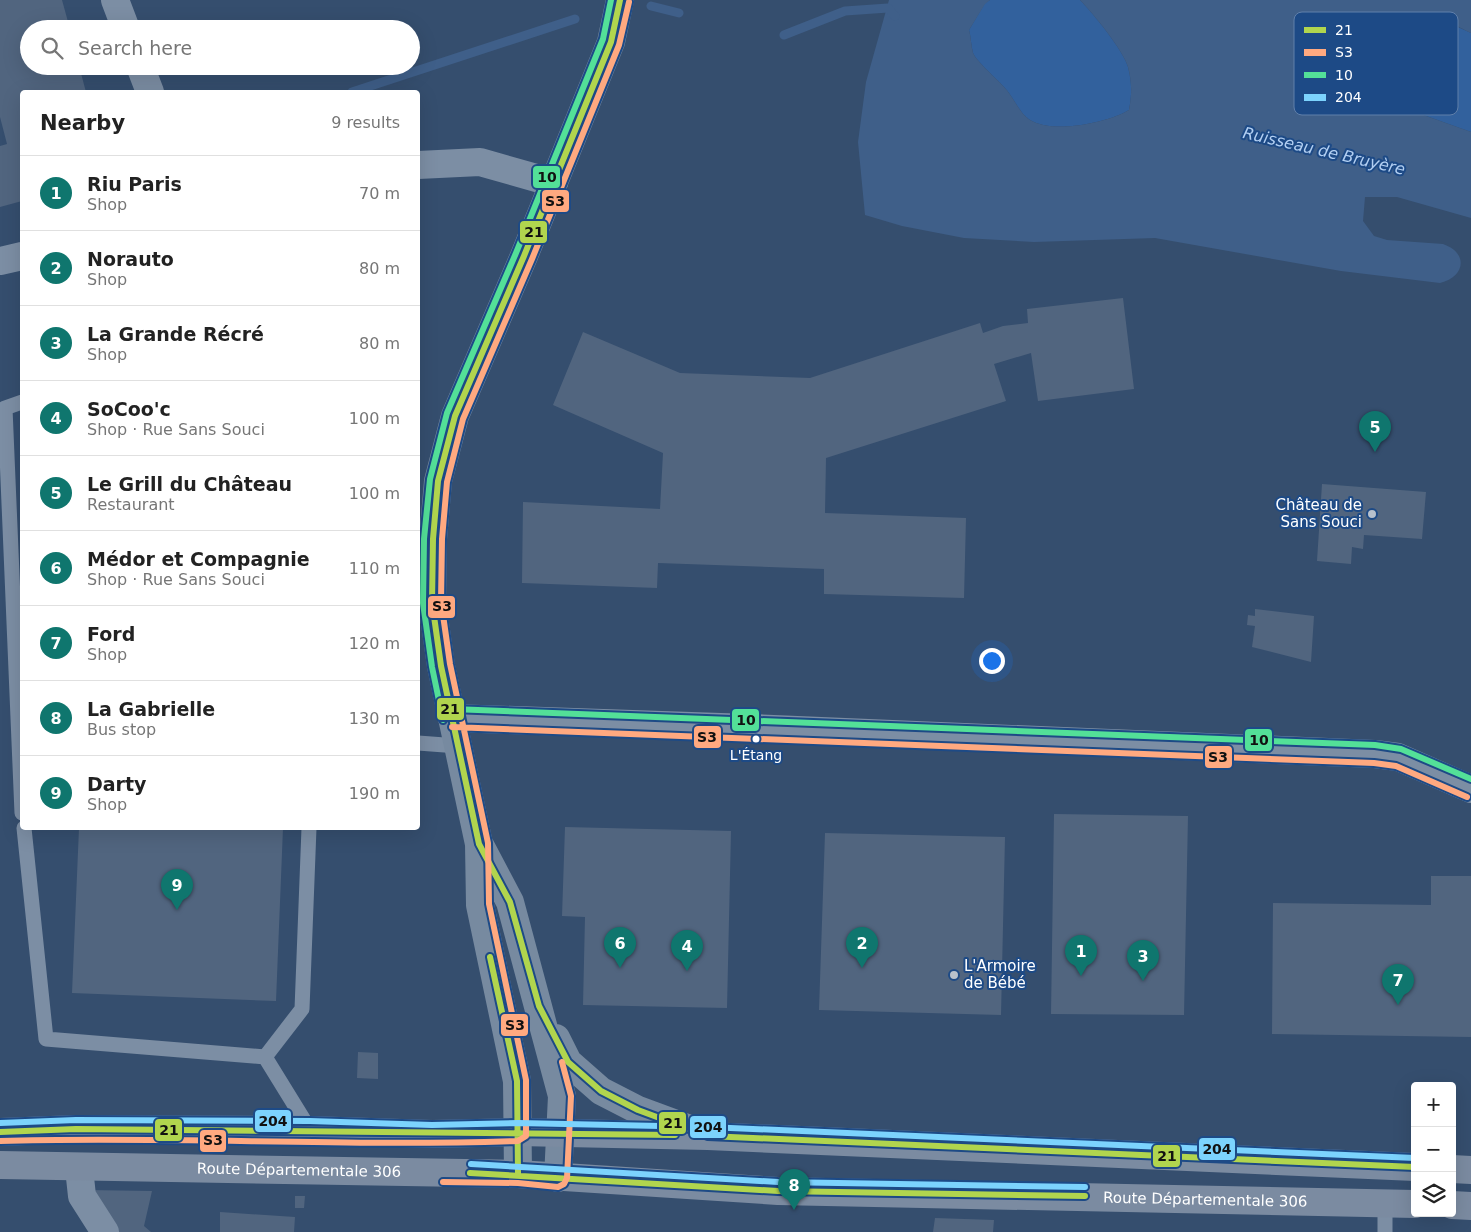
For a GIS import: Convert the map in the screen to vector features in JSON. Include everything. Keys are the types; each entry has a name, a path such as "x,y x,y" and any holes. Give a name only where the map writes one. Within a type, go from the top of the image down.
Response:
{"main road":[{"path":"518,1174 516,1081 480,905 479,844 441,666 432,602 438,481 454,416 554,183 611,42 620,0"},
{"path":"479,844 510,902 562,1096 558,1178"},
{"path":"539,1006 568,1062 601,1091 638,1110 708,1136"},
{"path":"0,1132 76,1129 310,1130 432,1134 518,1132 708,1136 1411,1167"},
{"name":"Route Départementale 306","path":"0,1165 79,1168 208,1167 518,1174 778,1191 1411,1204"},
{"path":"1456,1169 1471,1170"},
{"path":"1456,1205 1471,1206"}],"street":[{"path":"114,0 122,20"},
{"path":"143,75 149,90"},
{"path":"420,165 480,162 554,183"},
{"path":"0,261 20,256"},
{"path":"452,718 750,728 1374,754 1398,757 1471,790"},
{"path":"79,1168 82,1196 105,1232"}],"lane":[{"path":"20,403 5,408 20,765"},
{"path":"420,743 458,746"},
{"path":"24,830 46,1039 265,1057"},
{"path":"265,1057 302,1009 309,830"},
{"path":"265,1057 310,1130"},
{"path":"1385,1204 1386,1232"}],"shaded area":[{"path":"990,0 1080,0 1107,32 1125,60 1131,83 1129,110 1108,119 1080,125 1052,126 1040,124 1026,117 1007,91 973,53 969,30 985,3"},
{"path":"1458,27 1471,33 1471,132 1423,115 1458,115"}],"water":[{"path":"889,0 990,0 985,4 969,30 975,57 1007,91 1026,117 1040,124 1065,126 1094,123 1120,115 1129,110 1131,99 1130,78 1125,60 1107,32 1080,0 1471,0 1471,33 1458,26 1458,12 1294,12 1294,115 1423,115 1471,132 1471,218 1397,197 1365,197 1363,221 1374,236 1387,240 1443,244 1457,253 1461,265 1455,276 1440,283 1341,271 1155,238 1034,242 964,238 902,226 865,215 858,142 866,82"}],"building":[{"path":"0,0 62,0 68,20 20,20 20,75 81,75 85,90 20,90 20,202 0,207 0,146 7,144 0,117"},
{"path":"1123,298 1134,389 1038,401 1031,353 994,364 1006,401 826,458 825,513 966,518 964,598 824,594 824,569 658,563 657,588 522,583 523,502 660,509 663,453 553,405 583,332 680,373 810,378 980,323 983,333 1003,326 1028,323 1027,309"},
{"name":"Château de Sans Souci","path":"1322,484 1426,492 1422,539 1364,535 1363,549 1352,547 1351,564 1317,561"},
{"path":"1255,609 1314,616 1311,662 1252,647 1255,626 1247,625 1248,615 1255,616"},
{"path":"1054,814 1188,816 1184,1015 1051,1014"},
{"path":"565,827 731,831 727,1008 583,1005 585,917 562,916"},
{"path":"79,830 283,830 276,1001 72,993"},
{"path":"825,833 1005,837 1001,1015 819,1010"},
{"path":"1431,876 1471,876 1471,1037 1272,1034 1273,903 1431,905"},
{"path":"358,1052 378,1053 378,1079 357,1078"},
{"path":"86,1190 152,1191 144,1226 151,1232 114,1232"},
{"path":"295,1196 305,1196 304,1208 295,1208"},
{"path":"220,1212 295,1217 294,1232 220,1232"},
{"path":"935,1218 994,1220 993,1232 933,1232"}],"waterway":[{"path":"651,6 679,13"},
{"name":"Ruisseau de Bruyère","path":"784,35 845,11 888,8 895,16"},
{"path":"420,70 575,19"},
{"path":"358,90 404,75"}],"transit line":[{"name":"10","path":"443,720 432,667 423,603 424,539 430,479 447,413 516,253 603,39 611,0"},
{"name":"21","path":"620,0 611,42 524,256 455,416 438,481 433,539 432,602 441,666 479,844 510,902 539,1006 568,1062 601,1091 638,1110 708,1136 1411,1167"},
{"name":"S3","path":"0,1141 130,1140 453,1143 518,1141 526,1136 526,1080 489,904 488,843 450,664 441,601 442,539 447,482 463,419 532,259 619,45 629,2"},
{"name":"10","path":"452,709 1375,745 1401,749 1471,779"},
{"name":"S3","path":"452,727 1374,763 1396,766 1467,797"},
{"name":"21","path":"490,957 517,1081 518,1174"},
{"name":"S3","path":"443,1182 518,1183 558,1187 564,1184 567,1178 571,1096 562,1062"},
{"name":"204","path":"0,1123 76,1120 310,1121 432,1125 518,1123 708,1127 1411,1158"},
{"name":"21","path":"0,1132 76,1129 675,1135"},
{"name":"204","path":"471,1164 778,1182 1085,1187"},
{"name":"21","path":"470,1173 778,1191 1085,1196"}],"place":[{"name":"Le Grill du Château","path":"1375,452"},
{"name":"Château de Sans Souci","path":"1372,514"},
{"name":"L'Étang","path":"756,739"},
{"name":"Darty","path":"177,910"},
{"name":"Médor et Compagnie","path":"620,968"},
{"name":"Norauto","path":"862,968"},
{"name":"SoCoo'c","path":"687,971"},
{"name":"L'Armoire de Bébé","path":"954,975"},
{"name":"Riu Paris","path":"1081,976"},
{"name":"La Grande Récré","path":"1143,981"},
{"name":"Ford","path":"1398,1005"},
{"name":"La Gabrielle","path":"794,1210"}]}
